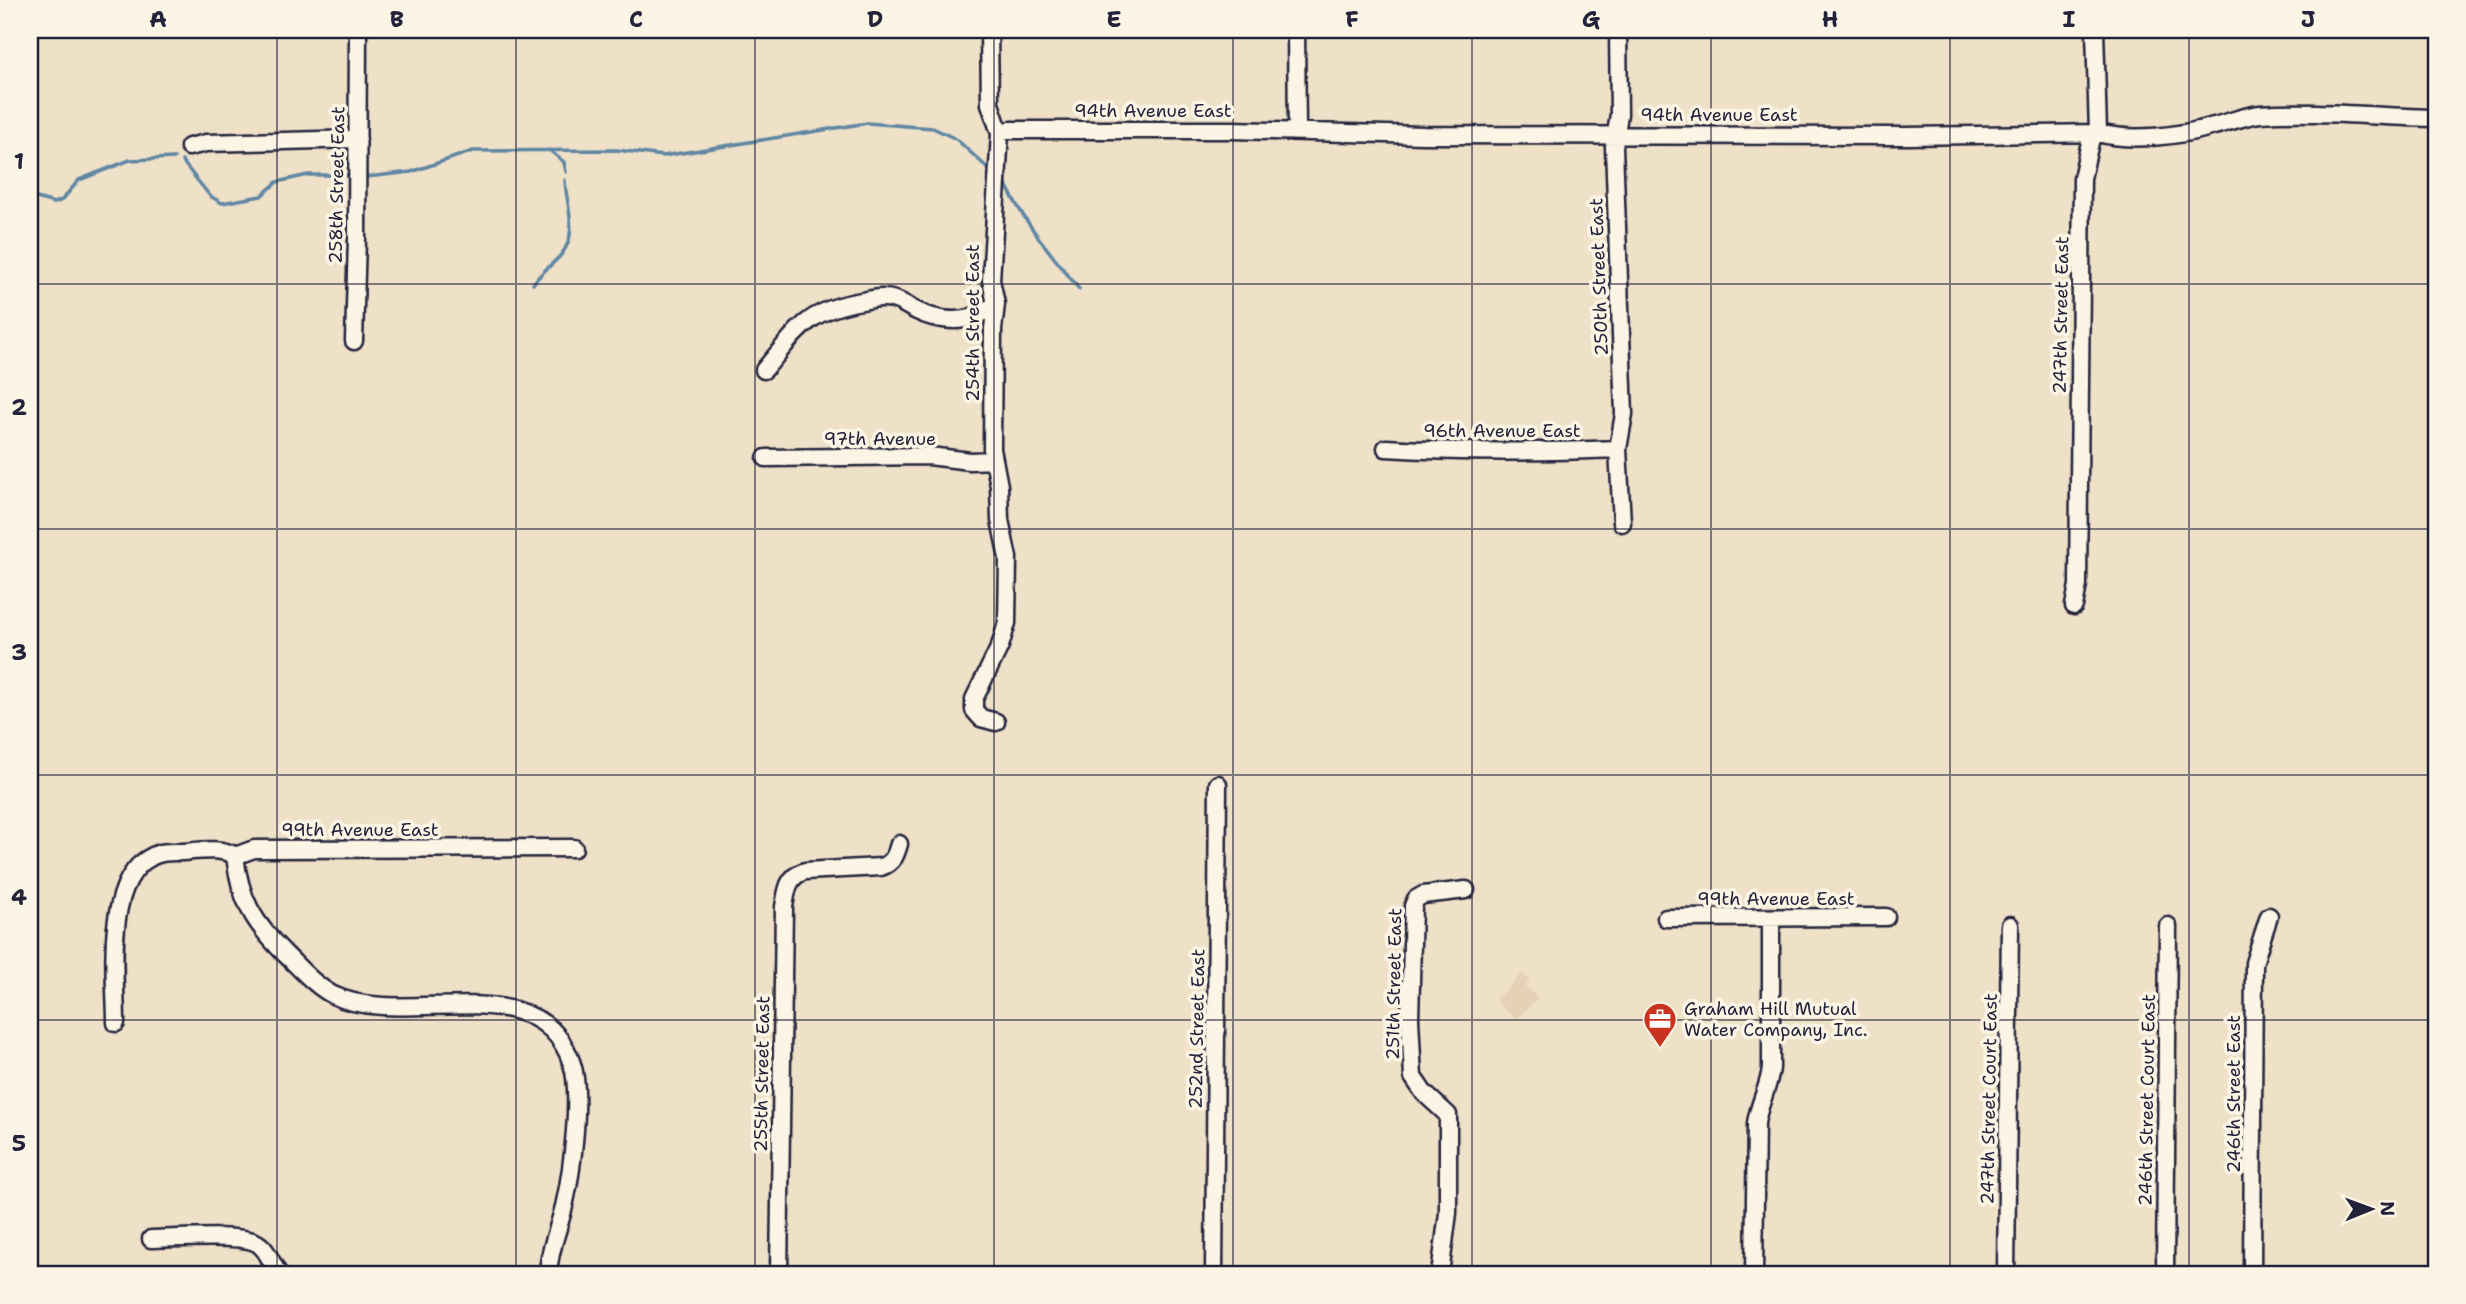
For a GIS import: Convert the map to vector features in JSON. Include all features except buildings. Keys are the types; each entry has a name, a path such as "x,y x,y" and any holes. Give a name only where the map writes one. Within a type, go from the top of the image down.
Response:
{"street":[{"name":"258th Street East","path":"354,341 358,30"},
{"name":"254th Street East","path":"989,30 990,104 1000,133 991,280 996,304 992,356 994,460 999,486 1000,520 1008,558 1007,623 1000,646 974,699 974,710 981,718 996,722"},
{"path":"1296,30 1297,132"},
{"name":"250th Street East","path":"1618,30 1619,114 1614,147 1624,414 1618,449 1622,523"},
{"name":"247th Street East","path":"2074,606 2078,585 2082,178 2091,138 2098,133 2095,30"},
{"name":"94th Avenue East","path":"1000,133 1010,130 1424,135 1907,136 2098,133 2109,136 2174,134 2216,126 2243,117 2271,114 2436,118"},
{"path":"189,146 206,143 358,139"},
{"path":"764,370 813,316 845,304 888,299 935,318 946,319 972,317 996,304"},
{"name":"96th Avenue East","path":"1386,448 1559,451 1618,449"},
{"name":"97th Avenue","path":"765,458 929,456 970,461 994,460"},
{"name":"252nd Street East","path":"1214,1274 1219,784"},
{"name":"255th Street East","path":"779,1274 784,907 788,885 794,876 805,871 881,867 892,861 899,844"},
{"name":"99th Avenue East","path":"116,1023 117,913 126,883 138,867 160,853 199,851 230,853 235,856 254,849 574,848"},
{"path":"235,856 241,890 255,921 295,964 333,995 370,1004 476,1006 516,1010 541,1020 556,1033 573,1067 575,1114 571,1168 548,1274"},
{"name":"251th Street East","path":"1440,1274 1448,1213 1446,1156 1450,1131 1448,1115 1423,1093 1413,1077 1410,1019 1413,906 1416,899 1423,895 1466,890"},
{"name":"246th Street East","path":"2252,1274 2254,963 2269,916"},
{"name":"99th Avenue East","path":"1666,918 1886,917"},
{"path":"1754,1274 1756,1123 1758,1105 1769,1084 1771,1068 1771,918"},
{"name":"247th Street Court East","path":"2006,1274 2010,925"},
{"name":"246th Street Court East","path":"2165,1274 2168,926"},
{"path":"151,1239 249,1240 264,1249 279,1274"}],"shaded area":[{"path":"1523,973 1530,980 1525,986 1538,998 1516,1020 1495,1000"}],"waterway":[{"path":"367,177 411,172 473,151 617,150 663,156 867,123 933,128 956,139 992,172"},
{"path":"549,150 564,162 566,172"},
{"path":"30,196 54,203 62,200 79,180 130,160 174,158"},
{"path":"182,161 210,196 222,203 261,196 277,182 308,175 349,175"},
{"path":"533,284 560,256 569,238 571,229 565,180"},
{"path":"1004,180 1028,223 1079,289"}],"place":[{"name":"Graham Hill Mutual Water Company, Inc.","path":"1660,1049"}]}
